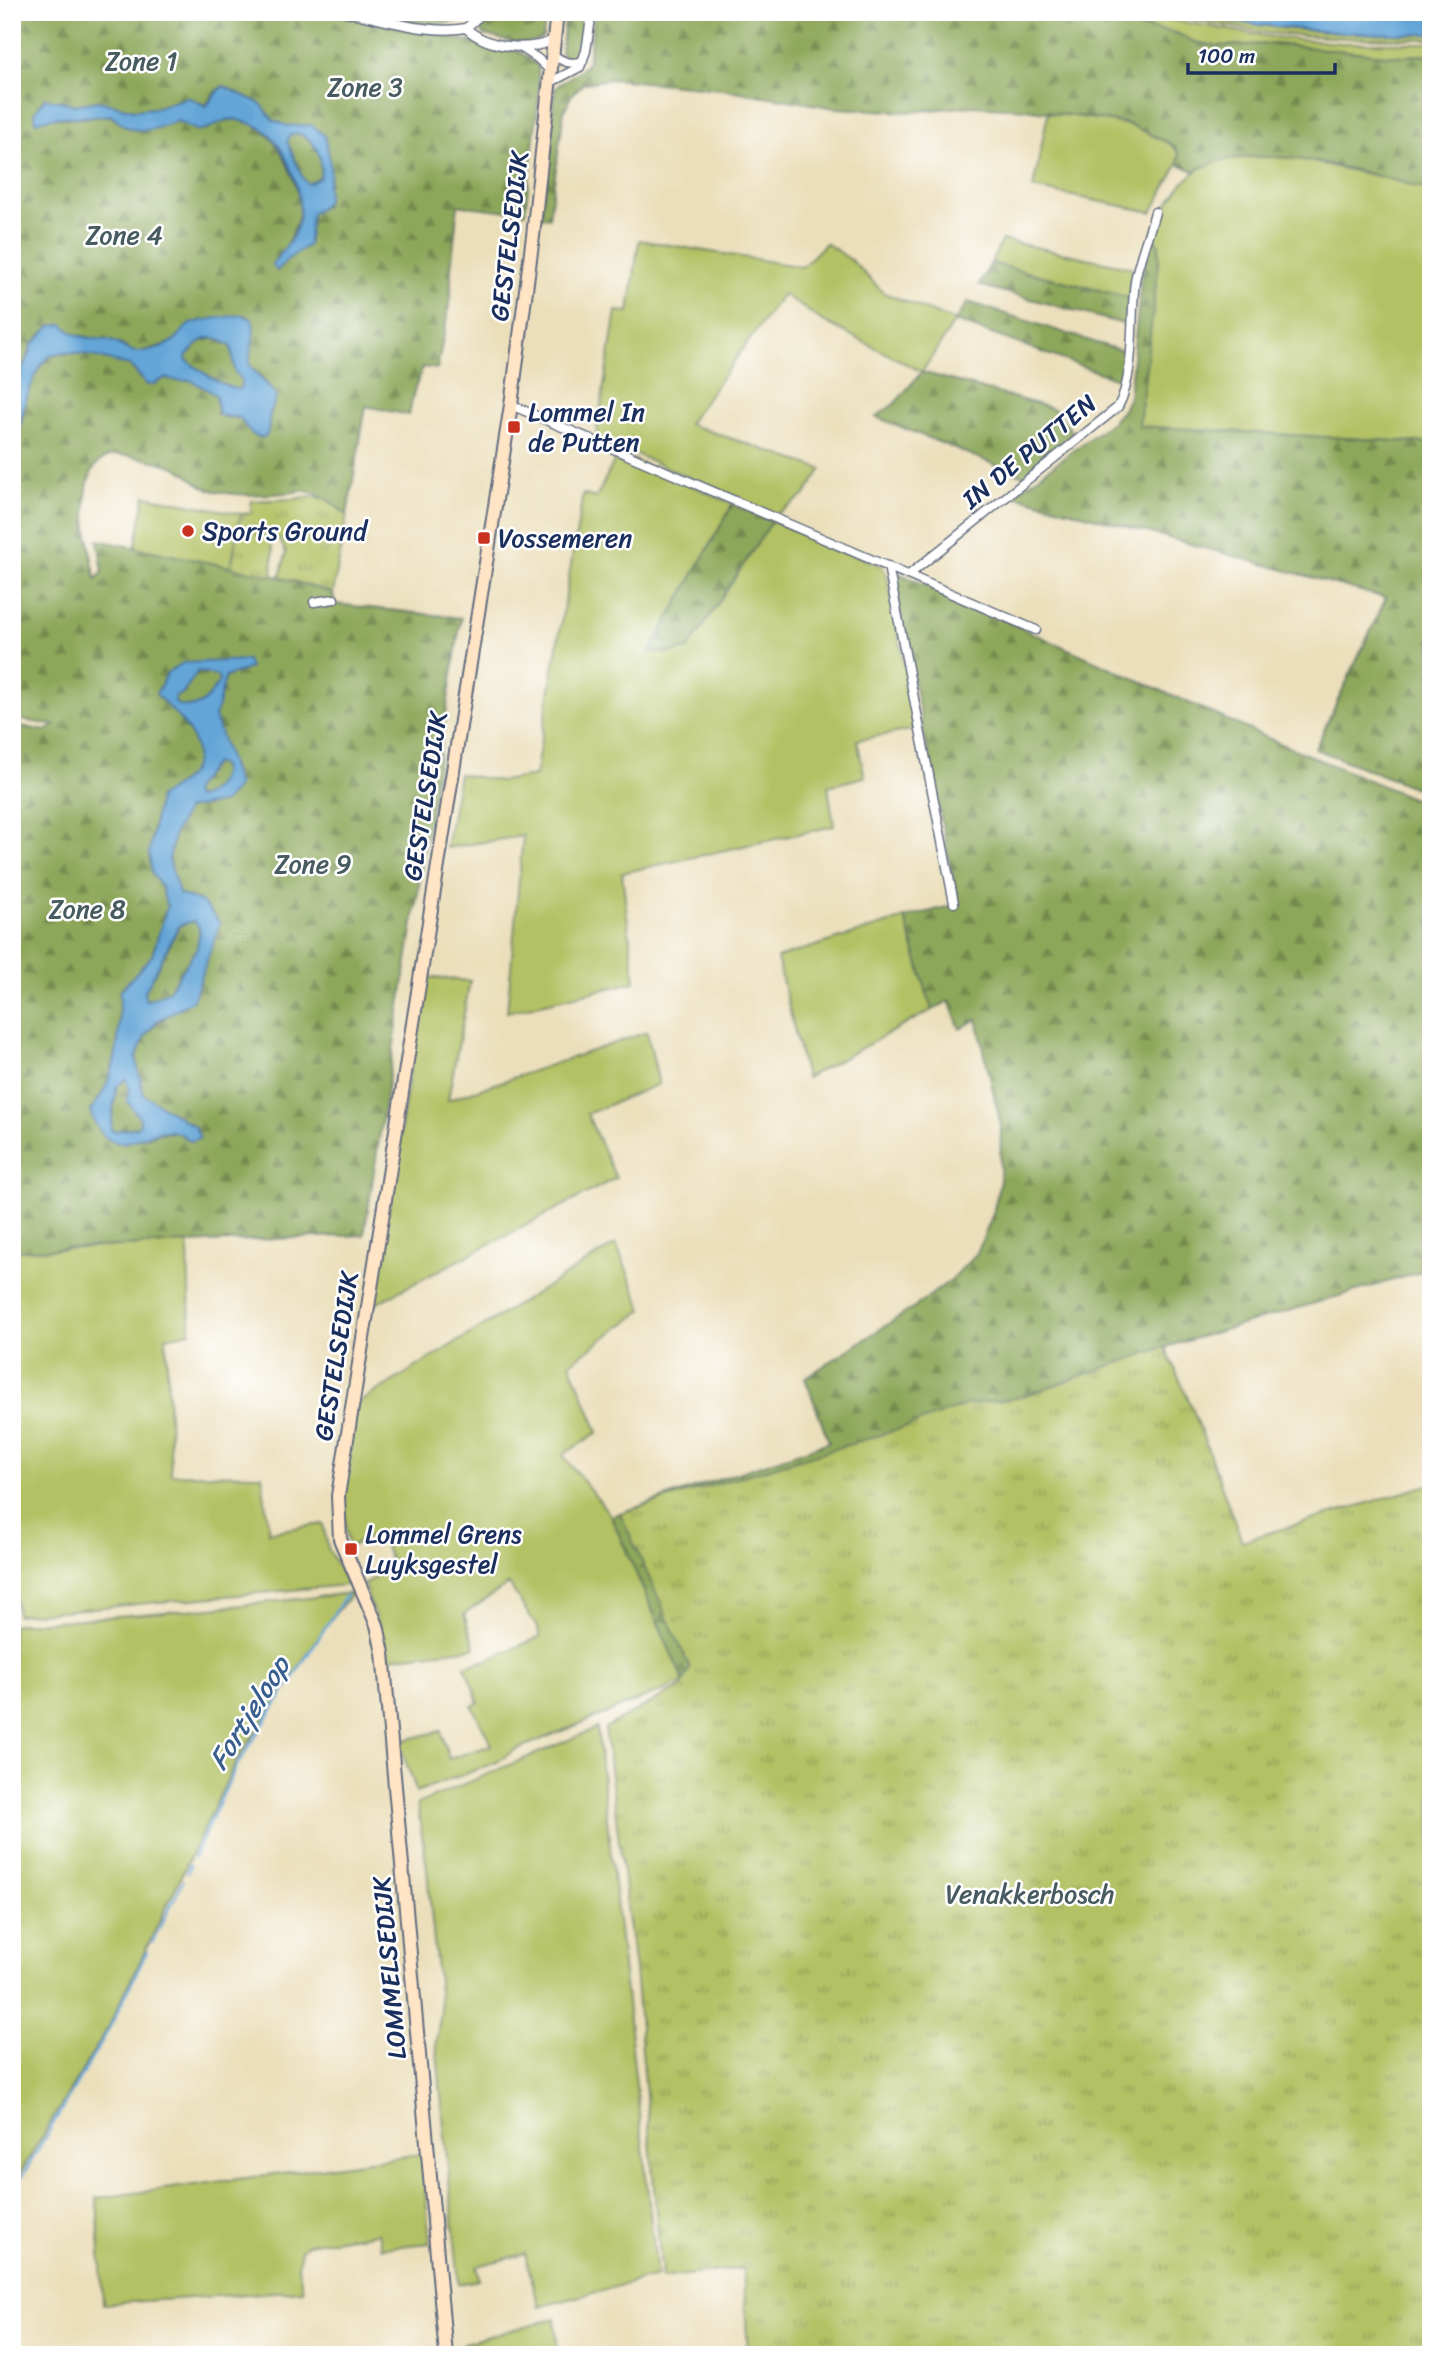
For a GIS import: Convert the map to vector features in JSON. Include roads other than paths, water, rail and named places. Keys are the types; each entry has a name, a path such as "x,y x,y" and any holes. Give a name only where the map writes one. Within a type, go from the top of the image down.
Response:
{"main road":[{"name":"GESTELSEDIJK","path":"358,1583 338,1530 340,1474 510,405 532,250 557,12"},
{"name":"LOMMELSEDIJK","path":"358,1583 377,1625 383,1653 446,2355"}],"street":[{"path":"346,12 427,29 453,30 466,28 484,12"},
{"path":"520,47 537,58 550,77 572,72 580,67 583,61 592,12"},
{"path":"466,28 475,37 520,47 536,47 554,40"},
{"path":"552,55 564,63 583,61"},
{"name":"IN DE PUTTEN","path":"910,574 1118,407 1124,396 1135,282 1155,212"},
{"path":"510,405 1036,630"},
{"path":"888,566 954,904"},
{"path":"314,602 334,598"}],"water":[{"path":"1178,12 1431,12 1431,34 1304,30"},
{"path":"223,86 261,104 273,120 288,126 311,125 325,136 330,168 327,199 312,213 308,245 288,259 277,271 272,264 294,234 300,212 299,200 287,159 264,130 232,119 202,130 177,121 153,129 140,130 128,127 109,115 54,118 36,122 35,112 45,98 75,105 98,101 134,110 155,108 188,97 206,106","holes":["298,133 315,145 321,164 320,178 308,184 303,179 287,141 290,135"]},
{"path":"243,315 252,319 254,325 250,366 276,395 266,436 253,435 240,418 219,415 216,395 191,380 165,378 147,385 130,365 84,354 55,354 43,363 29,390 12,474 12,390 30,354 31,346 51,326 63,324 77,335 110,341 133,352 142,352 169,344 193,323","holes":["216,338 231,346 235,372 242,380 240,389 220,383 186,359 201,341"]},
{"path":"247,660 250,668 225,677 215,717 238,786 224,802 187,809 174,834 169,860 179,894 202,902 220,923 193,1000 157,1021 145,1036 136,1058 143,1094 195,1127 200,1138 191,1141 176,1132 163,1131 118,1143 108,1139 99,1129 90,1111 107,1084 116,1054 120,991 152,956 167,907 161,886 152,873 149,853 159,797 190,774 196,752 188,730 156,694 168,672 183,663","holes":["198,671 218,676 219,682 199,705 178,705 174,700 175,696 182,694","215,763 222,766 221,777 212,791 196,798 193,793","194,921 200,929 197,948 168,992 146,1001 144,993 179,925","126,1079 129,1087 127,1100 141,1120 138,1127 111,1130 117,1086"]}],"waterway":[{"name":"Fortjeloop","path":"194,1857 236,1767 346,1595"},
{"name":"Fortjeloop","path":"187,1873 190,1865"},
{"name":"Fortjeloop","path":"152,1943 183,1881"},
{"name":"Fortjeloop","path":"12,2193 108,2031 147,1952"}],"place":[{"name":"Lommel In de Putten","path":"514,427"},
{"name":"Sports Ground","path":"188,531"},
{"name":"Vossemeren","path":"484,538"},
{"name":"Lommel Grens Luyksgestel","path":"351,1549"}],"park label":[{"name":"Zone 1","path":"141,61"},
{"name":"Zone 3","path":"365,87"},
{"name":"Zone 4","path":"124,235"},
{"name":"Zone 9","path":"313,864"},
{"name":"Zone 8","path":"87,909"},
{"name":"Venakkerbosch","path":"1030,1894"}]}
